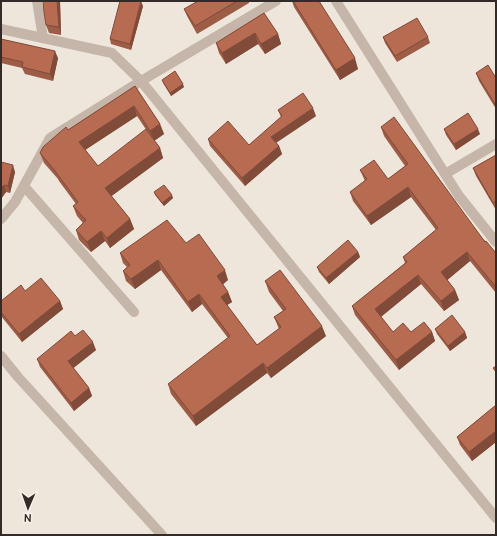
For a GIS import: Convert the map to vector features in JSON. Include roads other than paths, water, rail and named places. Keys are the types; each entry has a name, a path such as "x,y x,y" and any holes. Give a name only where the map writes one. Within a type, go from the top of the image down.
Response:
{"street":[{"path":"37,1 43,38"},
{"path":"1,219 15,202 50,138 141,81 276,1"},
{"path":"336,1 459,196 496,242"},
{"path":"1,29 112,54 141,81 496,518"},
{"path":"445,174 496,144"},
{"path":"24,186 134,312"},
{"path":"1,356 18,377 162,535"}]}
